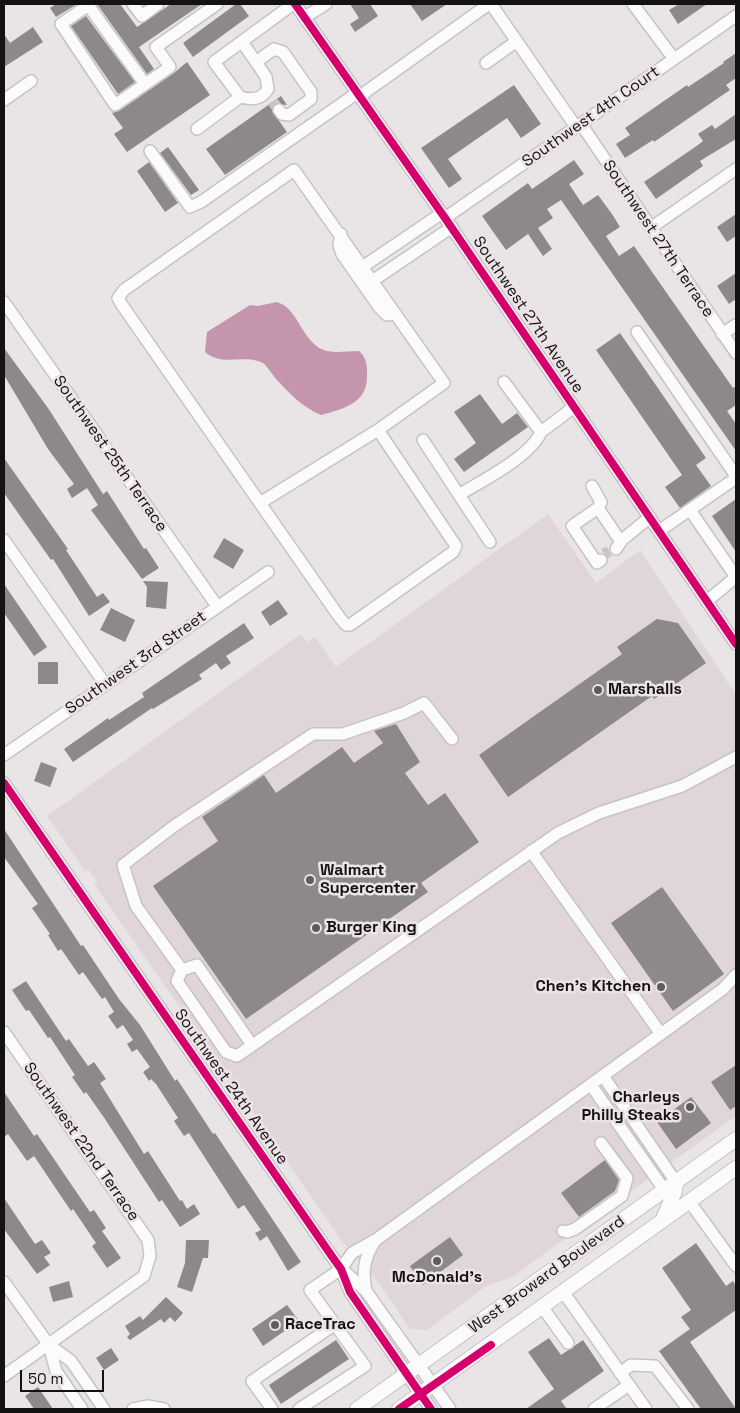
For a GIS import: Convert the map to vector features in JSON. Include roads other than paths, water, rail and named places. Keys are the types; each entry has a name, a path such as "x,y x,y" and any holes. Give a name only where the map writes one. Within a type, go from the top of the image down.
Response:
{"main road":[{"name":"West Broward Boulevard","path":"357,1409 736,1139"},
{"name":"West Broward Boulevard","path":"399,1409 564,1293 736,1168"},
{"path":"661,1222 671,1203 676,1182"}],"street":[{"path":"144,84 89,4 61,24 115,105 170,67 156,48 217,4"},
{"path":"133,4 142,16 158,4"},
{"path":"268,89 258,98 251,100 240,97 214,62 294,4"},
{"name":"Southwest 27th Avenue","path":"294,4 359,94 735,640"},
{"path":"305,17 326,4"},
{"path":"633,4 674,59"},
{"path":"150,151 190,207 201,202 486,5"},
{"name":"Southwest 27th Terrace","path":"486,5 517,41 652,227 736,353"},
{"name":"Southwest 4th Court","path":"446,220 736,16"},
{"path":"486,63 517,41"},
{"path":"242,42 266,77 268,89 282,114 289,115 311,99 311,92 283,52 274,49 256,62"},
{"path":"4,100 31,81"},
{"path":"197,129 240,97"},
{"path":"652,227 736,169"},
{"path":"260,503 378,430 444,383 396,314 386,314 359,269 342,254 339,245 341,234 294,170 124,290 118,298 260,503 344,623 350,626 454,552 456,546 378,430"},
{"path":"359,269 446,220"},
{"path":"369,284 446,220"},
{"name":"Southwest 25th Terrace","path":"4,302 217,606"},
{"path":"722,334 736,325"},
{"path":"637,332 736,477 659,531"},
{"path":"504,382 540,432"},
{"path":"460,495 519,456 536,442 540,432 574,407"},
{"path":"424,440 490,542"},
{"path":"592,486 601,502 598,508 572,526 597,563 650,517"},
{"path":"598,508 610,553"},
{"path":"690,510 736,577 707,601"},
{"path":"4,540 105,684"},
{"name":"Southwest 3rd Street","path":"4,754 268,572"},
{"path":"182,970 136,906 123,865 174,826 313,734 343,734 404,713 424,703 452,739"},
{"path":"252,1045 197,965 182,970 177,981 226,1052 237,1056 530,851 578,821 682,786 736,756"},
{"name":"Southwest 24th Avenue","path":"4,783 341,1269 350,1292 431,1409"},
{"path":"530,851 661,1034"},
{"path":"299,1409 364,1366 310,1290 341,1269 352,1253 377,1239 591,1085 723,989 736,975"},
{"name":"Southwest 22nd Terrace","path":"4,1032 148,1240 150,1256 144,1276 48,1345"},
{"path":"602,1076 676,1182"},
{"path":"591,1085 665,1190"},
{"path":"563,1231 567,1232 575,1229 622,1196 625,1190 627,1178 601,1143"},
{"path":"689,1201 736,1266"},
{"path":"366,1291 363,1267 369,1250 377,1239"},
{"name":"Southwest 24th Avenue","path":"341,1269 366,1291 450,1409"},
{"path":"4,1282 48,1345 56,1371 82,1409"},
{"path":"564,1293 646,1409"},
{"path":"543,1308 568,1343"},
{"path":"272,1409 252,1381 334,1325"},
{"path":"4,1376 48,1345"},
{"path":"48,1345 71,1361 104,1409"},
{"path":"620,1373 631,1365 655,1366 688,1409"},
{"path":"594,1409 628,1384"},
{"path":"133,1409 148,1406 164,1409"}],"tunnel":[{"path":"273,102 279,110"},
{"path":"604,554 609,551"}],"place":[{"name":"Marshalls","path":"598,690"},
{"name":"Walmart Supercenter","path":"310,880"},
{"name":"Burger King","path":"316,928"},
{"name":"Chen's Kitchen","path":"661,987"},
{"name":"Charleys Philly Steaks","path":"690,1107"},
{"name":"McDonald's","path":"437,1261"},
{"name":"RaceTrac","path":"275,1325"}]}
